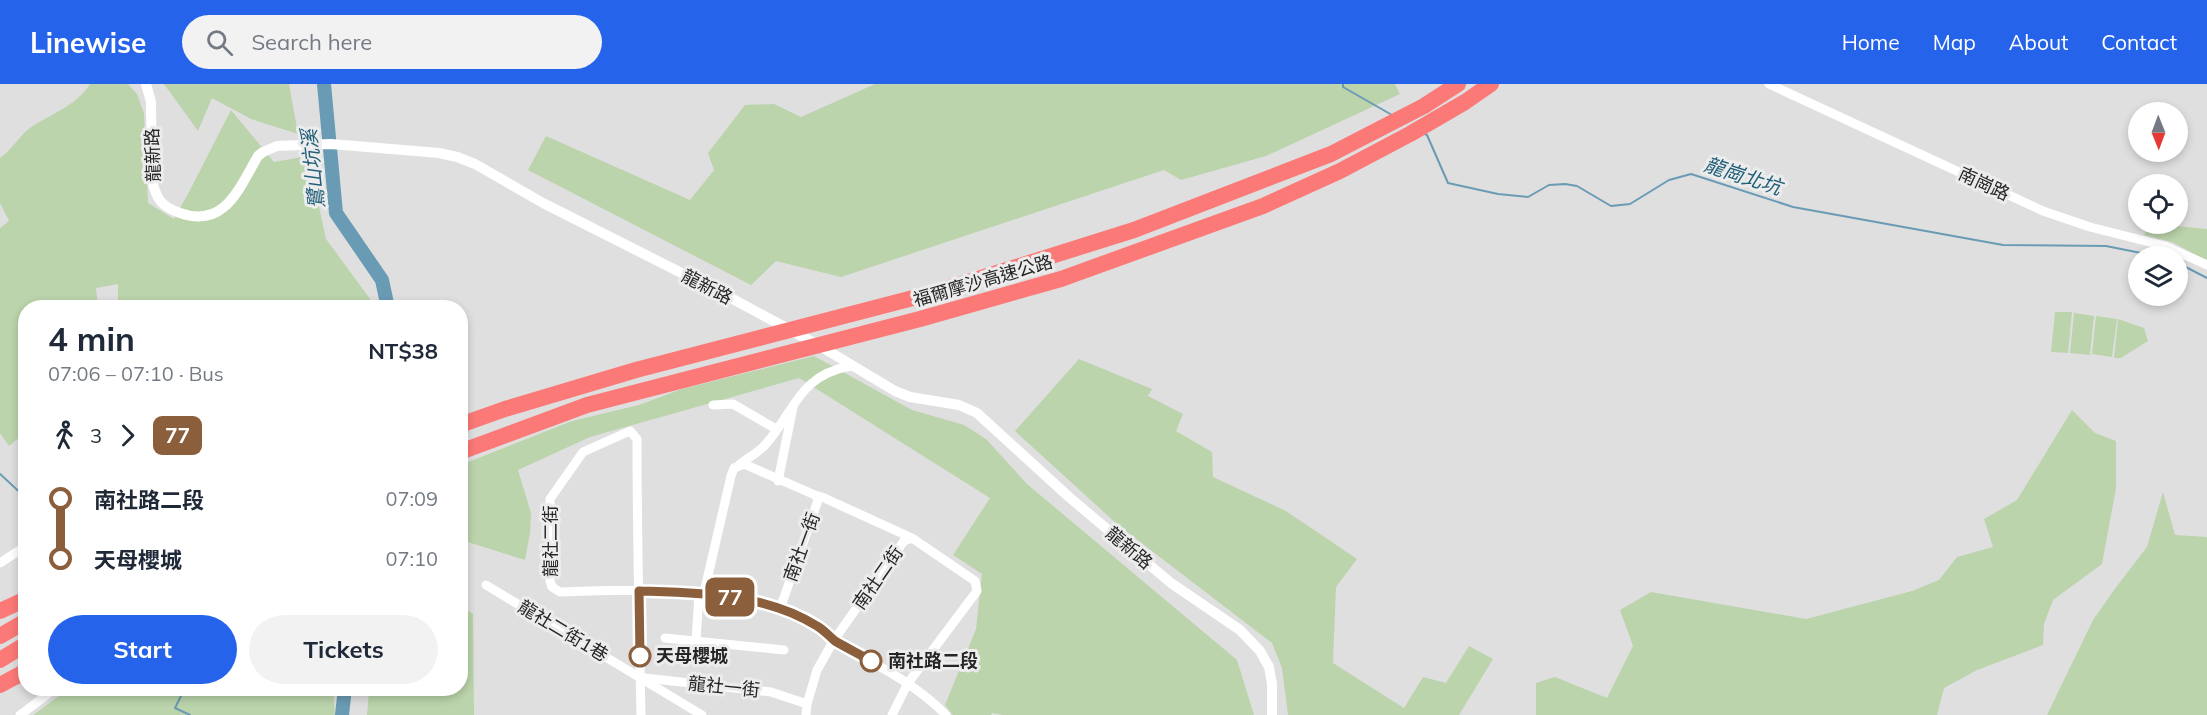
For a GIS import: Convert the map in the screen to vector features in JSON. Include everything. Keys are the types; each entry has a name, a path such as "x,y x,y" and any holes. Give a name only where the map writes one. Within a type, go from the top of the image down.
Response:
{"highway":[{"name":"福爾摩沙高速公路","path":"468,421 636,370 940,291 1134,230 1331,154 1424,106 1458,84"},
{"name":"福爾摩沙高速公路","path":"468,450 588,405 920,320 1061,279 1263,206 1340,171 1400,139 1465,102 1491,84"},
{"path":"0,611 18,603"},
{"path":"0,636 18,626"},
{"path":"0,660 18,649"},
{"path":"0,685 18,675"}],"street":[{"name":"龍新路","path":"146,84 151,102 154,192 167,209 188,216 209,217 227,205 263,152 277,146 313,143 439,153 475,165 543,203 810,341 910,397 959,405 977,413 1069,497 1172,583 1240,630 1260,651 1269,667 1272,684 1272,715"},
{"name":"南崗路","path":"1769,84 2043,212 2090,227 2165,246 2207,265"},
{"path":"696,641 701,593 734,468 765,445 795,400 822,376 851,366"},
{"path":"778,481 795,400"},
{"path":"713,405 733,404 776,429"},
{"name":"龍社二街","path":"639,591 560,592 552,587 549,581 549,500 583,452 630,431 636,439 639,591 640,677 641,715"},
{"name":"南社一街","path":"739,465 744,464 778,481 815,495 818,505 780,609"},
{"path":"815,495 822,496 912,538"},
{"name":"南社二街","path":"806,715 817,670 834,640 904,540 912,538 975,581 977,591 908,682 892,715"},
{"path":"0,563 18,551"},
{"name":"龍社二街1巷","path":"486,585 702,715"},
{"path":"639,591 701,593 757,602 780,609 818,626 834,640 908,682 946,715"},
{"path":"665,638 784,650"},
{"name":"龍社一街","path":"640,677 771,692 807,704"},
{"path":"20,715 45,696"}],"green space":[{"path":"90,84 128,84 137,94 144,113 148,203 174,219 231,110 274,162 308,156 326,239 371,300 118,300 118,284 96,288 97,300 18,300 18,439 9,446 0,433 0,228 9,221 0,203 0,158 30,128 70,104"},
{"path":"164,84 289,84 298,134 251,119 212,98 198,131"},
{"path":"875,84 1395,84 1400,94 1266,156 1181,180 1164,170 841,277 776,261 751,285 528,170 546,136 690,200 714,170 708,153 745,105 774,104 801,117"},
{"path":"2188,227 2207,229 2207,261 2188,251 2188,246 2179,246 2144,235 2188,234"},
{"path":"2055,312 2072,312 2068,353 2051,352"},
{"path":"2074,313 2094,316 2090,355 2070,353"},
{"path":"2096,316 2117,319 2112,357 2092,354"},
{"path":"2118,319 2144,328 2148,341 2121,358 2114,358"},
{"path":"814,356 912,410 964,425 986,439 1027,484 1237,660 1254,715 1003,715 992,713 991,715 953,715 945,705 976,629 982,574 953,555 990,498 799,378 590,437 518,470 531,513 525,560 468,542 468,462 572,421 639,405 682,389"},
{"path":"1079,359 1152,389 1148,396 1183,414 1176,431 1212,452 1213,477 1286,511 1357,559 1336,587 1333,663 1404,708 1423,677 1446,683 1469,646 1493,659 1459,715 1288,715 1282,668 1272,643 1118,525 1015,431"},
{"path":"2072,410 2095,433 2116,441 2116,488 2102,564 2053,600 2044,624 2043,645 1977,670 1944,688 1937,715 1536,715 1536,683 1555,677 1607,698 1633,646 1620,610 1651,592 1806,619 1912,591 1939,580 1957,557 1993,547 1984,519 2017,500"},
{"path":"2163,492 2175,535 2207,537 2207,715 2047,715 2093,620 2147,547"},
{"path":"468,611 473,614 474,715 367,715 368,696 468,696"},
{"path":"59,696 334,696 335,715 33,715"}],"waterway":[{"name":"鷺山坑溪","path":"324,84 336,213 382,280 386,300"},
{"name":"龍崗北坑","path":"1343,84 1343,87 1392,115"},
{"name":"龍崗北坑","path":"1423,133 1427,135 1448,183 1498,194 1528,197 1549,185 1565,184 1577,186 1611,206 1630,204 1669,180 1691,174 1793,207 2003,245 2106,246 2128,250"},
{"name":"龍崗北坑","path":"2188,268 2207,278"},
{"path":"0,474 18,491"},
{"path":"181,696 175,708 190,715"},
{"name":"鷺山坑溪","path":"342,715 344,696"}],"bus line":[{"name":"77","path":"640,656 639,591 704,593 757,602 780,609 818,626 834,640 871,661"}],"place":[{"name":"天母櫻城","path":"640,656"},
{"name":"南社路二段","path":"871,661"}]}
